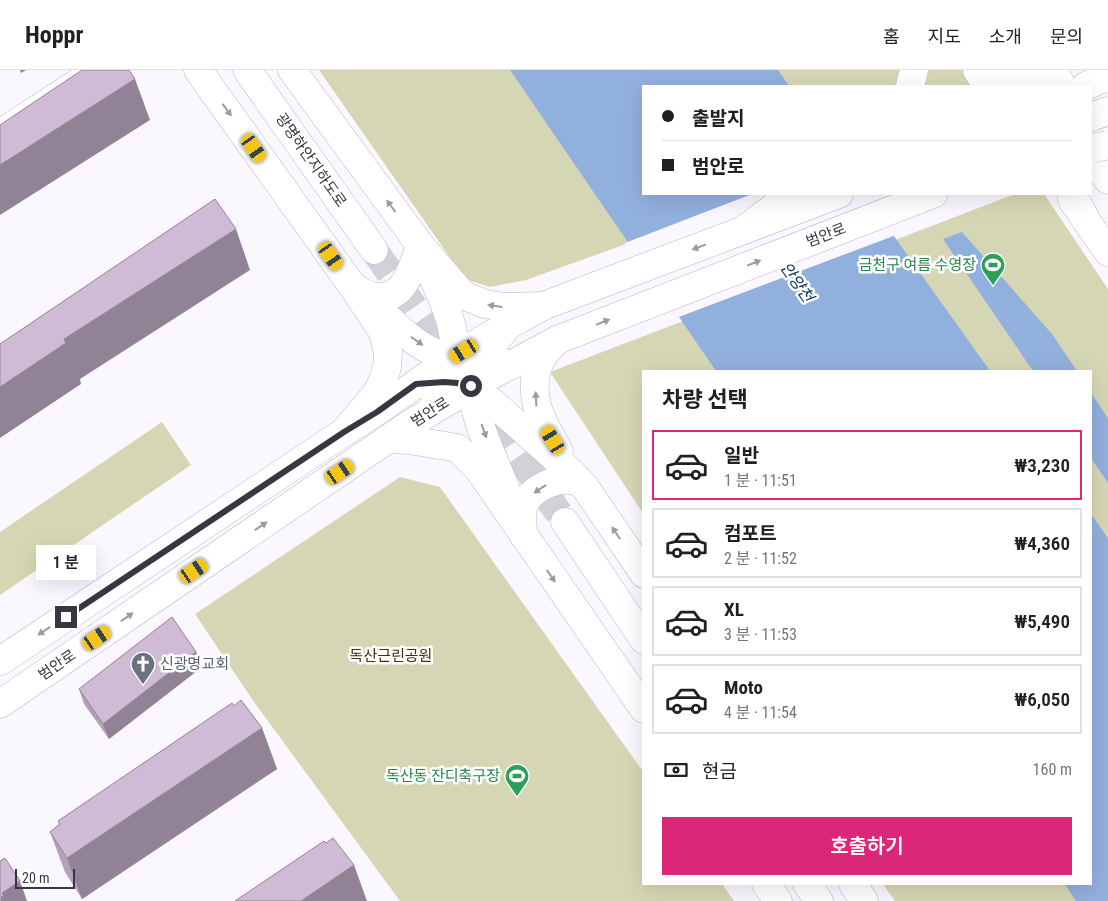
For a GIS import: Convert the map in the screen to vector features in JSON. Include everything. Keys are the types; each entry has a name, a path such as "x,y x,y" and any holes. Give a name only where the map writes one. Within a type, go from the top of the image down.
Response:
{"main road":[{"path":"198,70 384,332 388,360 382,383 375,395 344,432"},
{"name":"광명하안지하도로","path":"247,70 374,250"},
{"path":"292,70 420,245 464,295 485,304 506,307 543,306"},
{"path":"910,85 914,70"},
{"path":"977,70 987,85"},
{"path":"1002,70 1012,85"},
{"path":"1028,70 1038,85"},
{"path":"1053,70 1061,85"},
{"path":"1088,85 1108,76"},
{"path":"1092,117 1108,111"},
{"path":"1092,142 1108,171"},
{"path":"1092,149 1108,144"},
{"path":"1092,158 1108,180"},
{"path":"745,229 790,195"},
{"path":"448,370 508,325 543,306 836,195"},
{"name":"범안로","path":"0,704 430,412 476,374 513,364 557,340 930,195"},
{"path":"1068,195 1108,252"},
{"path":"1073,195 1086,220"},
{"path":"353,287 372,296 385,296 397,291 406,283 410,276 420,245"},
{"path":"420,245 451,320 454,347 448,370 430,412"},
{"path":"353,287 406,334 433,352 457,383 476,374"},
{"path":"508,325 476,374 474,403 524,536"},
{"path":"557,340 542,357 536,376 537,408 543,424 579,480 642,571"},
{"name":"범안로","path":"0,661 377,412 416,384 448,370"},
{"path":"476,374 500,409 579,480"},
{"path":"388,439 410,440 457,448 477,467 642,706"},
{"path":"524,536 522,518 526,500 550,483 579,480"},
{"path":"565,522 642,637"},
{"path":"767,885 778,901"},
{"path":"808,885 819,901"},
{"path":"854,885 864,901"}],"lane":[{"path":"0,123 81,70"}],"green space":[{"path":"319,70 968,70 979,85 642,85 642,195 762,195 526,280 490,287 465,279"},
{"path":"1012,195 1045,195 1108,289 1108,901 895,901 884,885 1092,885 1092,370 642,370 642,512 550,372"},
{"path":"162,422 191,465 0,595 0,532"},
{"name":"독산근린공원","path":"400,477 440,487 642,770 642,885 723,885 734,901 400,901 254,702 195,614"}],"water":[{"name":"안양천","path":"510,70 778,70 788,85 642,85 642,195 865,195 989,370 715,370"},
{"name":"금천구 여름 수영장","path":"962,232 1052,334 1076,370 1032,370 943,239"},
{"path":"1092,394 1108,418 1108,483 1092,459"},
{"path":"1092,515 1108,538 1108,901 1076,901 1066,885 1092,885"}],"pier":[{"path":"749,195 869,195 896,235 676,318 625,243"}],"building":[{"path":"82,70 129,70 135,79 0,165 0,125"},
{"path":"215,199 236,229 64,339 66,343 0,387 0,344"},
{"name":"신광명교회","path":"172,617 196,652 103,724 79,689"},
{"path":"241,700 262,728 67,858 50,832 60,824 58,821 232,703 234,706"},
{"path":"333,838 354,865 301,901 235,901 324,841 326,843"},
{"path":"5,858 20,881 2,893 4,896 0,898 0,861"}],"tunnel":[{"path":"374,250 565,522"}],"place":[{"name":"금천구 여름 수영장","path":"993,286"},
{"name":"신광명교회","path":"143,685"},
{"name":"독산동 잔디축구장","path":"517,797"}],"route":[{"path":"66,617 377,412 416,384 444,382 471,386"}]}
